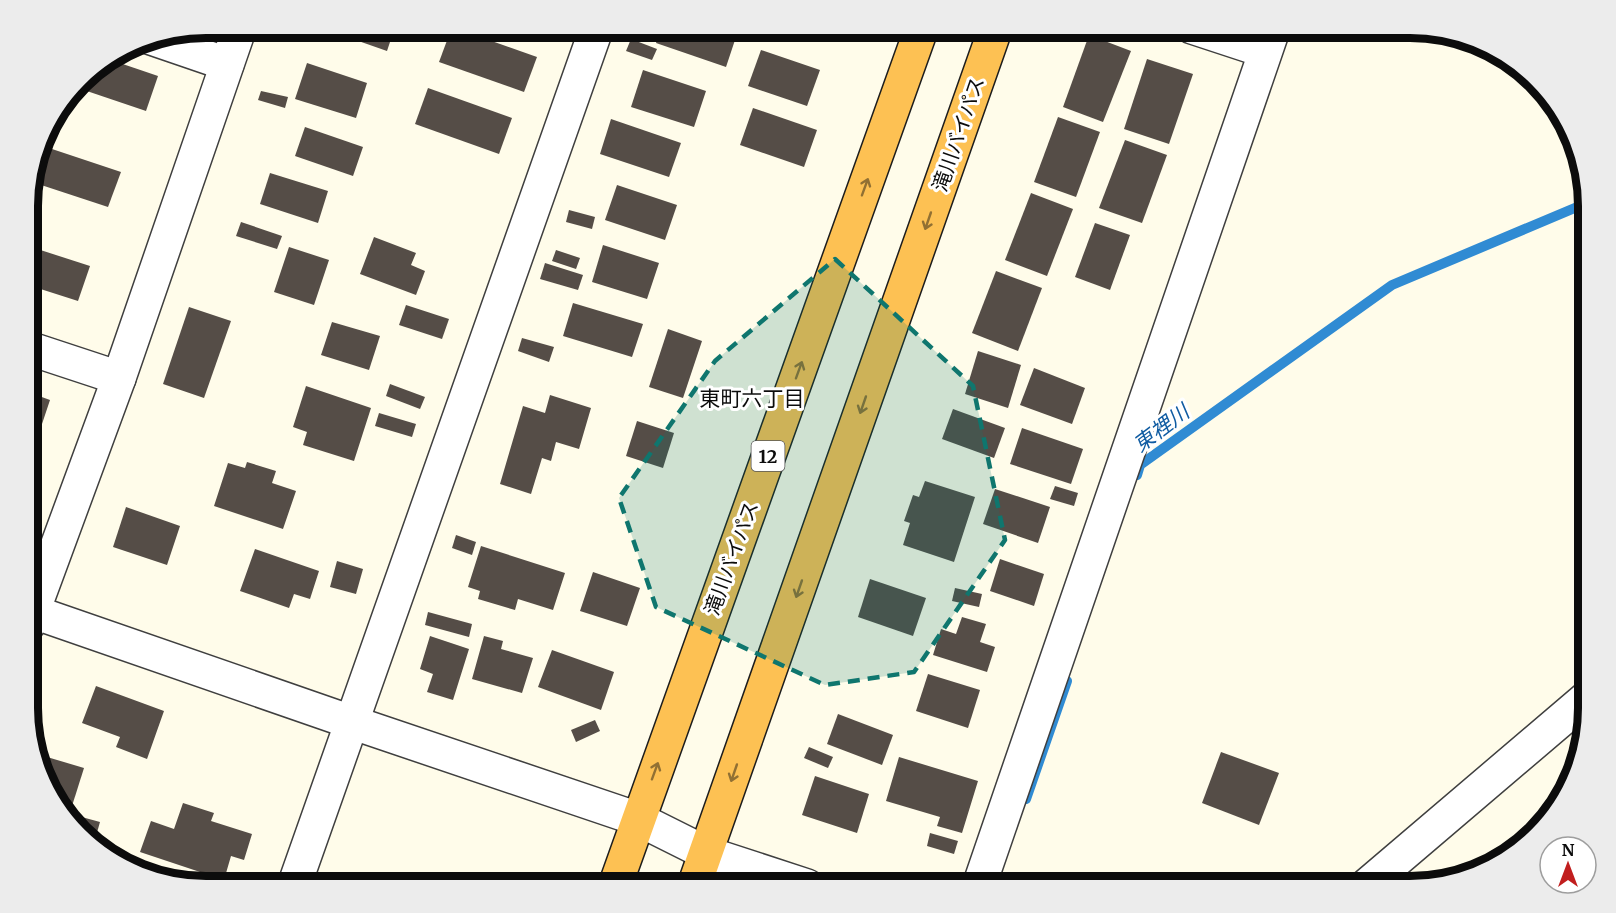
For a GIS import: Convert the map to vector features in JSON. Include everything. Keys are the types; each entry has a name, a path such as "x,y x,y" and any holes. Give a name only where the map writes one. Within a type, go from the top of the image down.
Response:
{"highway":[{"name":"滝川バイパス","path":"619,876 918,38"},
{"name":"滝川バイパス","path":"698,876 992,38"}],"street":[{"path":"38,595 119,378 236,38"},
{"path":"298,876 593,38"},
{"path":"983,875 1269,39"},
{"path":"164,43 227,64"},
{"path":"38,351 119,378"},
{"path":"38,619 638,819 706,853 775,876"},
{"path":"1379,875 1578,705"}],"highlighted area":[{"path":"835,259 973,386 1005,540 914,672 825,685 656,607 619,498 715,361"}],"building":[{"path":"350,38 391,38 387,51"},
{"path":"448,38 483,38 537,57 524,92 439,62"},
{"path":"658,38 736,38 726,67 656,43"},
{"path":"1088,38 1097,38 1131,51 1103,122 1063,107"},
{"path":"631,39 657,49 652,60 626,51"},
{"path":"761,50 820,70 807,106 748,86"},
{"path":"1147,59 1193,74 1169,144 1124,129"},
{"path":"118,62 158,76 146,111 84,90"},
{"path":"307,63 367,83 356,118 295,99"},
{"path":"643,70 706,91 694,127 631,107"},
{"path":"428,88 512,118 499,154 415,124"},
{"path":"261,91 288,97 285,108 258,100"},
{"path":"753,108 817,130 804,167 740,145"},
{"path":"1058,117 1100,132 1076,197 1034,182"},
{"path":"611,119 681,143 669,177 600,154"},
{"path":"305,127 363,147 353,176 295,156"},
{"path":"1125,140 1167,155 1142,223 1099,208"},
{"path":"48,148 121,172 108,207 39,184"},
{"path":"270,173 328,191 318,223 260,204"},
{"path":"617,185 677,205 665,240 605,220"},
{"path":"1031,193 1073,209 1047,276 1005,260"},
{"path":"569,210 595,217 592,229 566,222"},
{"path":"241,222 282,236 277,249 236,236"},
{"path":"1095,223 1130,235 1110,290 1075,277"},
{"path":"374,237 416,253 411,265 425,271 416,295 360,274"},
{"path":"603,245 659,263 647,299 592,282"},
{"path":"289,247 329,260 314,305 274,292"},
{"path":"38,249 90,266 78,301 38,288"},
{"path":"556,250 580,258 576,269 552,261"},
{"path":"545,263 583,275 578,290 540,279"},
{"path":"996,271 1042,288 1018,351 972,333"},
{"path":"573,303 643,324 632,357 563,336"},
{"path":"406,305 449,319 442,339 399,325"},
{"path":"189,307 231,321 204,398 163,384"},
{"path":"332,322 380,336 369,370 321,355"},
{"path":"668,329 702,341 683,398 649,387"},
{"path":"522,338 554,347 549,362 518,351"},
{"path":"978,351 1021,365 1008,408 965,394"},
{"path":"1034,368 1085,388 1072,424 1020,405"},
{"path":"390,384 425,397 420,409 386,396"},
{"path":"306,386 371,408 354,461 303,445 307,432 293,427"},
{"path":"550,395 591,408 579,449 556,442 551,461 542,458 531,494 500,484 523,406 545,413"},
{"path":"38,396 50,400 40,430 38,430"},
{"path":"953,409 1005,428 994,458 942,439"},
{"path":"379,413 416,424 412,437 375,426"},
{"path":"637,421 674,433 663,468 626,456"},
{"path":"1022,428 1083,449 1071,484 1010,464"},
{"path":"247,462 276,471 272,483 296,491 283,529 214,506 228,463 245,468"},
{"path":"925,481 975,497 954,562 903,545 910,523 904,521 913,495 919,497"},
{"path":"1055,486 1078,493 1074,506 1050,499"},
{"path":"995,489 1050,507 1038,543 983,524"},
{"path":"126,507 180,526 167,565 113,547"},
{"path":"456,535 476,542 472,555 452,548"},
{"path":"481,546 565,573 553,610 518,599 515,610 478,599 480,591 468,587"},
{"path":"255,549 319,571 310,599 294,594 289,608 240,591"},
{"path":"1000,559 1044,574 1034,606 990,591"},
{"path":"337,561 363,569 356,594 330,587"},
{"path":"593,572 640,588 627,626 580,611"},
{"path":"870,579 926,598 913,636 858,617"},
{"path":"955,588 982,594 979,607 952,601"},
{"path":"428,612 472,624 469,637 425,625"},
{"path":"962,617 986,624 980,642 995,647 987,672 933,655 941,629 956,634"},
{"path":"430,636 469,649 453,700 427,692 433,674 420,669"},
{"path":"484,636 503,641 501,649 533,658 522,693 472,679"},
{"path":"552,650 614,672 601,710 538,687"},
{"path":"928,674 980,690 968,728 916,711"},
{"path":"96,686 164,711 147,759 116,747 120,737 82,723"},
{"path":"838,714 893,735 882,765 827,744"},
{"path":"595,720 600,731 576,742 571,730"},
{"path":"809,747 833,757 828,768 804,758"},
{"path":"1221,752 1279,773 1259,825 1202,803"},
{"path":"45,756 84,768 72,806 60,792"},
{"path":"899,757 978,781 962,833 937,826 940,817 886,801"},
{"path":"815,776 869,794 857,833 802,815"},
{"path":"183,803 214,813 211,821 252,834 244,860 231,856 225,876 212,876 140,852 151,821 174,829"},
{"path":"77,816 100,822 96,835"},
{"path":"930,833 958,841 954,854 927,846"}],"waterway":[{"name":"東裡川","path":"1137,475 1140,465 1392,285 1578,207"},
{"name":"東裡川","path":"1026,799 1067,681"}],"district":[{"name":"東町六丁目","path":"752,398"}]}
